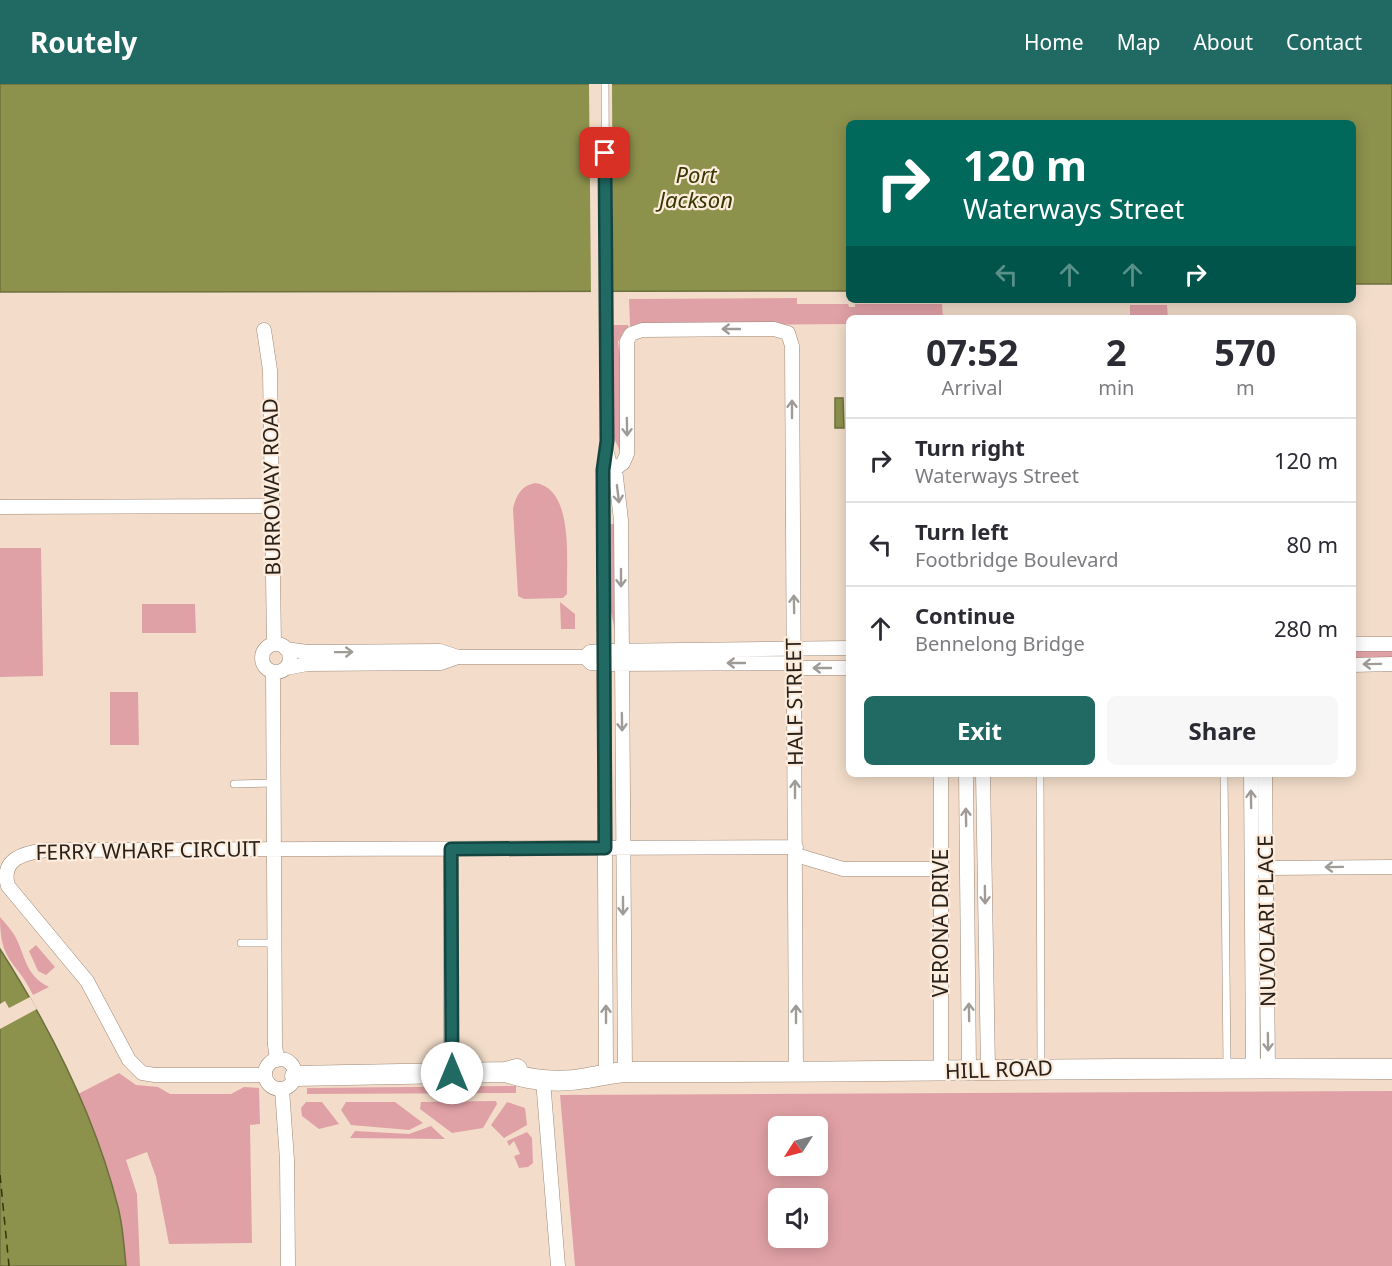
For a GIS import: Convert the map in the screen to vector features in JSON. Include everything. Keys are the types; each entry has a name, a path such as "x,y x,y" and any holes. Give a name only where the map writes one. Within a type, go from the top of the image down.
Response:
{"street":[{"name":"HALF STREET","path":"615,469 623,463 627,454 626,345 631,334 642,330 765,329 782,330 788,333 792,346 796,1072"},
{"name":"BURROWAY ROAD","path":"264,330 270,370 272,506 280,646"},
{"path":"615,469 621,520 623,848 615,1072"},
{"path":"0,507 272,506"},
{"path":"1356,644 1392,644"},
{"path":"458,657 441,663 307,664 280,670 266,668 262,660 266,648 280,646 307,652 440,651 458,657 585,657 591,663 604,658 621,657 794,660 846,668"},
{"path":"278,1060 275,1045 273,783 280,670 290,658 280,646"},
{"path":"794,660 846,649"},
{"path":"604,658 605,848 615,1072"},
{"path":"1356,665 1392,664"},
{"name":"VERONA DRIVE","path":"940,1072 941,777"},
{"name":"VERONA DRIVE","path":"966,777 967,868 979,1070"},
{"name":"VERONA DRIVE","path":"979,1070 985,868 983,777"},
{"name":"NUVOLARI PLACE","path":"1251,777 1259,868"},
{"name":"NUVOLARI PLACE","path":"1261,1067 1259,868 1265,777"},
{"path":"273,849 623,848 796,851 843,868 941,869"},
{"name":"FERRY WHARF CIRCUIT","path":"265,1075 154,1075 137,1070 129,1060 87,981 11,891 6,875 11,861 18,856 46,850 273,849"},
{"path":"451,849 452,1073"},
{"path":"1259,868 1392,867"},
{"path":"967,868 985,868"},
{"path":"288,1266 287,1160 289,1083 289,1062 278,1060 268,1065 265,1075 270,1085 289,1083"},
{"name":"HILL ROAD","path":"289,1083 506,1072 527,1067 585,1067 615,1072 940,1072 1041,1068 1227,1067 1392,1070"},
{"name":"HILL ROAD","path":"506,1072 526,1079 543,1080 586,1079 615,1072"},
{"path":"543,1080 558,1266"}],"lane":[{"path":"604,658 603,470 607,441 605,84"},
{"path":"607,441 615,469"},
{"path":"1040,777 1041,1068"},
{"path":"1224,777 1227,1067"},
{"path":"234,783 273,783"},
{"path":"241,943 274,944"}],"shaded area":[{"path":"797,298 797,304 848,304 849,307 855,307 855,304 942,304 943,315 846,315 846,324 630,326 629,299"},
{"path":"1130,305 1167,305 1168,315 1130,315"},
{"path":"613,325 628,325 628,329 624,331 618,342 622,368 620,451 614,438"},
{"path":"535,483 548,488 557,498 562,512 567,547 567,594 563,598 524,599 518,596 513,509 520,492 526,486"},
{"path":"609,524 615,524 615,631 609,602"},
{"path":"0,548 41,548 43,676 0,677"},
{"path":"560,602 575,614 575,629 561,629"},
{"path":"142,604 195,604 196,633 142,633"},
{"path":"1356,647 1392,647 1392,662 1362,663 1356,660"},
{"path":"110,692 138,692 139,745 110,745"},
{"path":"0,917 15,936 27,965 35,977 49,987 33,995 6,953"},
{"path":"36,945 55,967 46,975 38,971 29,951"},
{"path":"119,1073 136,1085 158,1087 170,1094 231,1094 244,1087 259,1088 260,1124 250,1125 252,1243 169,1244 156,1177 147,1152 126,1160 137,1194 140,1266 126,1266 78,1094"},
{"path":"516,1086 516,1093 307,1094 307,1088"},
{"path":"1392,1091 1392,1266 575,1266 560,1095"},
{"path":"496,1101 497,1104 483,1128 452,1133 420,1109 421,1102"},
{"path":"306,1102 322,1102 339,1124 319,1129 302,1116 301,1108"},
{"path":"346,1102 395,1102 423,1123 409,1130 351,1125 341,1110"},
{"path":"507,1102 525,1108 527,1125 504,1138 491,1125"},
{"path":"431,1126 445,1139 350,1138 355,1131 409,1134"},
{"path":"527,1132 532,1138 533,1163 528,1167 519,1168 514,1156 520,1154 514,1141 509,1146 507,1141"}],"water":[{"name":"Port Jackson","path":"0,84 1392,84 1392,284 1356,284 1356,120 846,120 846,291 0,292"},
{"path":"835,398 843,398 844,428 835,428"},
{"path":"0,949 37,1010 84,1106 118,1207 126,1266 0,1266"}],"pier":[{"path":"589,84 612,84 613,294 591,294"},
{"path":"30,997 37,1009 0,1029 0,1004 5,1001 9,1008"}],"ferry route":[{"path":"0,1175 9,1266"}],"route":[{"path":"452,1073 451,849 605,848 603,470 607,441 605,153"}]}
